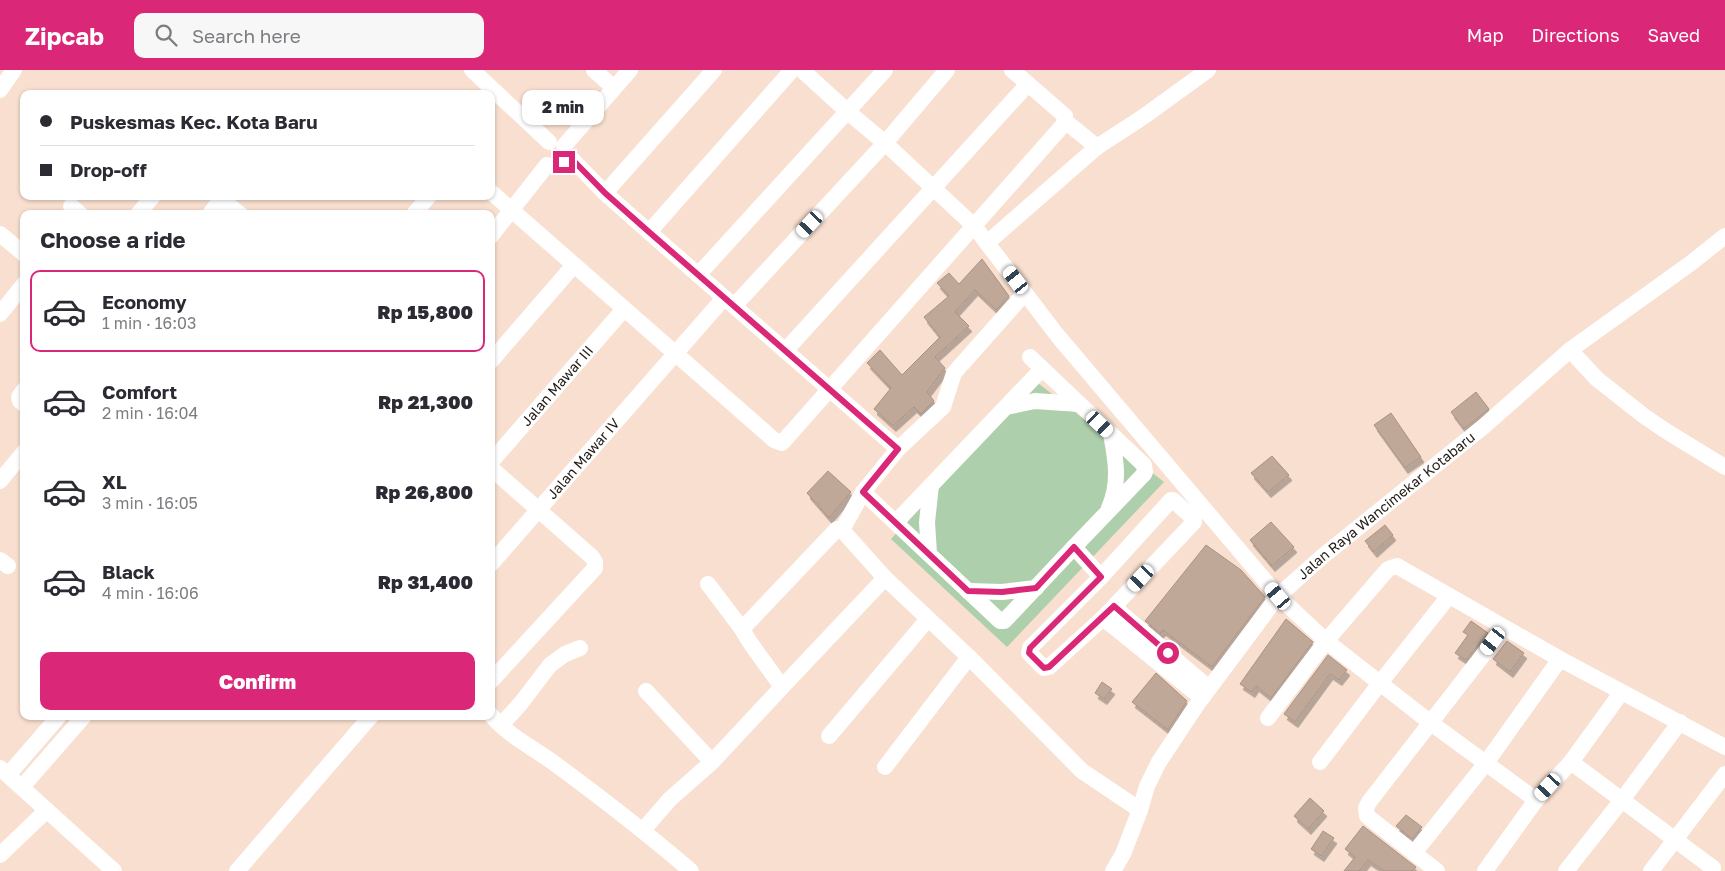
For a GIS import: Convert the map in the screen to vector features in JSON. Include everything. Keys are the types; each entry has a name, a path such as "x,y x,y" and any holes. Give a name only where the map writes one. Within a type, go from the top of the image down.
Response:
{"street":[{"path":"0,90 14,70"},
{"path":"472,70 495,90"},
{"path":"594,70 614,88"},
{"path":"560,147 630,70"},
{"path":"605,193 714,70"},
{"path":"649,232 792,70"},
{"path":"802,70 885,143 974,226 1057,334 1278,596 1326,642 1431,723 1536,800"},
{"path":"698,275 885,70"},
{"name":"Jalan Mawar IV","path":"495,559 675,354 729,302 885,143 947,70"},
{"path":"1012,70 1065,116 1066,121 1097,147"},
{"path":"987,243 1097,147 1143,117 1208,70"},
{"path":"785,351 1028,84"},
{"path":"495,90 560,147 605,193 898,449"},
{"path":"495,195 675,354 778,442 782,443 1066,121"},
{"path":"495,231 547,165 556,167 564,162 560,147"},
{"path":"141,210 150,200"},
{"path":"222,200 235,210"},
{"path":"417,210 426,200"},
{"path":"0,234 20,251"},
{"name":"Jalan Raya Wancimekar Kotabaru","path":"1113,871 1123,854 1147,786 1159,762 1206,693 1278,596 1323,556 1483,427 1570,350 1691,263 1725,236"},
{"path":"495,356 574,265"},
{"path":"0,314 20,289"},
{"path":"842,530 863,492 898,449 943,407 954,373 1025,293"},
{"name":"Jalan Mawar III","path":"495,457 624,309"},
{"path":"1570,350 1597,379 1632,406 1666,431 1725,467"},
{"path":"863,492 1000,621 1004,621 1145,472 1144,465 1030,358"},
{"path":"896,522 1042,369"},
{"path":"1006,407 1035,401 1079,404"},
{"path":"1108,512 1113,499 1117,475 1111,434"},
{"path":"3,473 20,456"},
{"path":"495,472 592,557 595,562 594,568 495,677"},
{"path":"929,554 927,522 931,485"},
{"path":"1172,500 1194,519 1194,522 1109,612 1048,668 1044,668 1029,653 1030,648 1101,577 1172,500"},
{"path":"742,629 837,529 842,530 885,578 969,657 1082,771 1140,810"},
{"path":"1074,547 1101,577"},
{"path":"1268,718 1326,642 1388,569 1393,566 1400,567 1504,628 1725,747"},
{"path":"643,830 670,799 712,762 885,578"},
{"path":"708,584 782,687"},
{"path":"968,591 1002,592 1036,588"},
{"path":"1320,762 1449,596"},
{"path":"1109,612 1206,693"},
{"path":"829,736 928,619"},
{"path":"1437,871 1368,816 1366,808 1504,628"},
{"path":"580,648 565,654 550,665 525,699 496,720 514,737 552,761 643,830 692,871"},
{"path":"885,767 969,657"},
{"path":"1414,853 1486,763 1560,659"},
{"path":"646,691 712,762"},
{"path":"1485,871 1536,800 1571,762 1622,693"},
{"path":"55,720 4,771 114,871"},
{"path":"22,787 81,720"},
{"path":"237,871 368,720"},
{"path":"1566,871 1680,722"},
{"path":"1571,762 1716,866"},
{"path":"1651,871 1725,774"},
{"path":"0,855 47,810"}],"green space":[{"path":"1038,383 1164,482 1007,647 891,539"}],"building":[{"path":"982,259 1009,296 996,310 975,290 955,312 969,326 935,357 945,368 927,392 934,401 921,414 914,407 893,426 874,409 891,388 867,363 880,350 902,375 940,337 924,317 949,296 937,283 949,273 959,284"},
{"path":"1476,392 1489,409 1464,429 1451,412"},
{"path":"1391,413 1421,457 1405,468 1374,425"},
{"path":"1272,456 1289,475 1268,492 1251,473"},
{"path":"828,471 851,492 829,518 807,493"},
{"path":"1271,522 1294,547 1272,566 1250,540"},
{"path":"1385,525 1393,535 1374,552 1365,541"},
{"path":"1206,545 1241,570 1265,597 1212,667 1163,630 1160,633 1145,621"},
{"path":"1286,619 1313,642 1271,698 1256,686 1252,692 1240,684"},
{"path":"1471,621 1488,633 1466,660 1455,653 1468,635 1463,632"},
{"path":"1507,641 1524,653 1510,672 1493,659"},
{"path":"1328,655 1347,670 1339,680 1330,674 1295,722 1284,714"},
{"path":"1156,673 1187,701 1168,730 1132,702"},
{"path":"1102,682 1112,689 1104,699 1095,693"},
{"path":"1310,798 1324,811 1308,829 1294,816"},
{"path":"1406,815 1422,827 1412,839 1396,826"},
{"path":"1363,826 1416,867 1413,871 1384,871 1368,860 1359,871 1344,871 1355,857 1345,849"},
{"path":"1323,831 1334,838 1321,856 1311,849"}],"route":[{"path":"564,162 567,154 605,193 898,449 863,492 968,591 1002,592 1036,588 1074,547 1101,577 1030,648 1029,653 1044,668 1048,668 1114,606 1168,653"}]}
